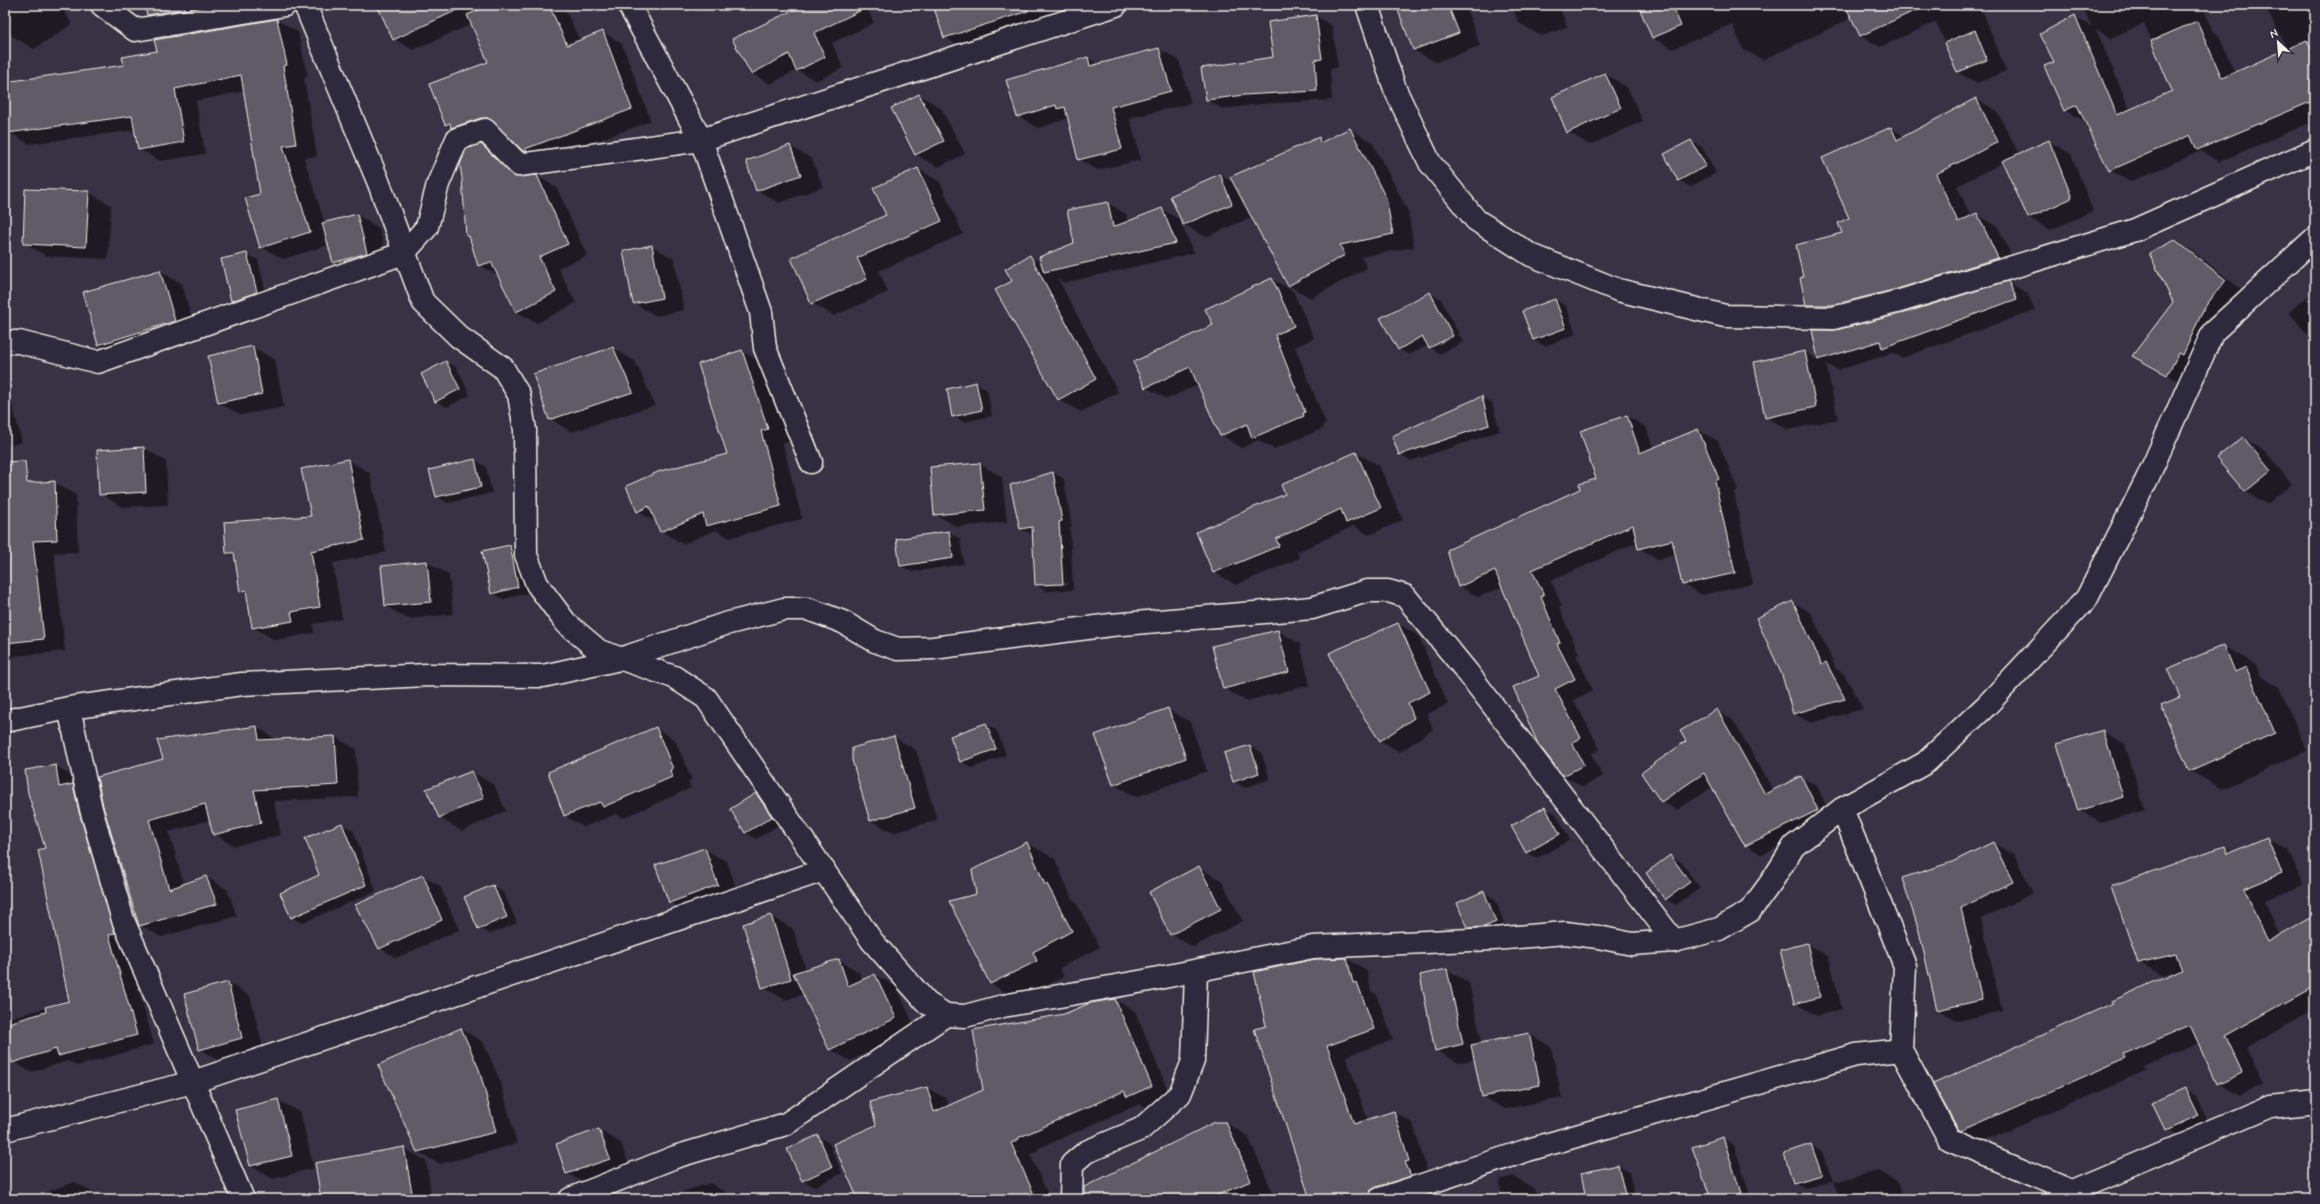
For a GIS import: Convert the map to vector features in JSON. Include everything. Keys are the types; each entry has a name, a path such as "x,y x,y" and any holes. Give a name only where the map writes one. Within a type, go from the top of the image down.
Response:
{"street":[{"path":"102,5 135,30 285,5"},
{"path":"305,5 378,181 423,302 459,337 503,368 519,395 525,430 526,555 537,584 566,623 599,651 674,677 706,698 872,941 927,1003 946,1015 965,1016 1003,1006 1196,971 1314,947 1494,939 1565,933 1598,937 1632,944 1674,940 1719,929 1750,911 1772,882 1794,846 1842,809 1925,763 1987,705 2087,598 2147,479 2213,332 2315,238"},
{"path":"629,5 701,140 762,312 765,348 810,462"},
{"path":"5,342 19,342 98,362 404,253 427,227 438,184 457,139 485,130 519,165 701,140 1116,5"},
{"path":"1367,5 1395,89 1430,163 1476,220 1531,255 1618,290 1725,316 1833,318 1900,302 2135,230 2315,150"},
{"path":"5,721 69,708 242,684 428,675 543,676 620,659 725,624 784,609 808,609 843,622 875,642 898,649 912,649 933,648 1111,625 1312,608 1367,591 1388,591 1405,596 1463,667 1674,940"},
{"path":"69,708 91,809 123,920 243,1199"},
{"path":"1842,809 1905,966 1901,1050 1949,1139 2068,1196 2271,1107 2315,1102"},
{"path":"5,1130 192,1082 824,870"},
{"path":"1071,1199 1072,1164 1086,1152 1141,1128 1180,1094 1193,1060 1196,971"},
{"path":"570,1199 675,1157 786,1124 946,1015"},
{"path":"1380,1199 1528,1150 1856,1055 1901,1050"}],"building":[{"path":"144,5 184,5 185,9 147,15"},
{"path":"377,5 468,5 393,40"},
{"path":"490,5 549,5 567,45 603,31 632,109 525,149 527,151 524,152 488,118 481,118 451,128 450,123 445,125 429,84 488,62 467,15"},
{"path":"804,5 872,5 814,33 825,57 796,71 789,54 751,74 732,39"},
{"path":"933,5 1027,5 1028,11 944,38"},
{"path":"1396,5 1448,5 1459,33 1413,50"},
{"path":"1638,5 1672,5 1681,26 1652,38"},
{"path":"1845,5 1927,5 1860,36"},
{"path":"1316,15 1322,59 1315,60 1317,91 1244,95 1206,100 1201,68 1273,57 1268,22"},
{"path":"2075,15 2117,115 2172,91 2151,41 2197,21 2222,78 2307,40 2315,58 2315,100 2197,150 2190,135 2109,171 2077,105 2064,111 2044,66 2054,62 2040,34"},
{"path":"277,19 287,65 283,66 296,144 283,146 310,232 260,248 245,198 260,194 241,75 175,89 184,142 138,150 132,116 7,133 5,82 124,65 122,57 157,51 154,40"},
{"path":"1975,30 1987,60 1957,72 1944,43"},
{"path":"1159,48 1171,91 1111,107 1122,149 1078,160 1065,107 1057,109 1056,105 1017,117 1006,80 1088,57 1090,66"},
{"path":"1605,73 1621,108 1567,133 1552,97"},
{"path":"919,94 944,141 915,155 891,108"},
{"path":"1976,98 1998,142 1936,174 1958,222 1977,213 1998,258 1897,289 1832,305 1806,305 1800,278 1803,277 1796,245 1842,233 1838,223 1849,218 1822,158 1891,127 1897,140"},
{"path":"1350,128 1386,198 1393,234 1340,245 1345,255 1288,286 1230,177 1319,137 1320,143"},
{"path":"1691,140 1706,166 1678,181 1664,154"},
{"path":"2049,140 2072,198 2028,218 2002,161"},
{"path":"481,144 515,177 537,175 568,244 539,257 556,292 516,312 491,262 478,266 469,236 466,236 460,165 466,149"},
{"path":"790,145 801,175 756,191 746,161"},
{"path":"918,168 942,221 857,258 867,279 811,304 791,258 886,215 873,188"},
{"path":"1220,174 1232,204 1183,225 1170,196"},
{"path":"25,189 89,191 86,247 23,244"},
{"path":"1108,202 1113,227 1162,208 1176,243 1044,272 1039,257 1074,243 1067,210"},
{"path":"357,214 367,253 333,263 322,223"},
{"path":"2175,240 2226,280 2204,308 2183,355 2179,353 2167,375 2132,356 2173,302 2149,253"},
{"path":"652,245 662,298 633,304 623,251"},
{"path":"247,253 257,292 231,301 221,259"},
{"path":"1030,255 1096,379 1058,400 995,290 1012,281 1005,269"},
{"path":"160,270 175,321 98,345 83,292"},
{"path":"1272,278 1294,326 1275,335 1305,412 1303,413 1304,416 1252,438 1247,424 1220,436 1190,367 1145,388 1133,362 1213,325 1205,309"},
{"path":"2008,281 2017,299 1882,348 1880,341 1818,360 1812,330 1836,330 1904,313"},
{"path":"1430,292 1453,336 1429,348 1422,336 1398,350 1380,318"},
{"path":"1555,299 1566,328 1533,340 1522,311"},
{"path":"253,346 262,394 218,403 208,356"},
{"path":"613,347 633,392 549,420 533,374"},
{"path":"742,350 768,429 761,431 781,506 706,526 703,514 660,532 649,506 637,512 626,486 660,471 727,454 698,364"},
{"path":"1805,351 1816,407 1765,418 1754,362"},
{"path":"446,361 460,389 435,402 421,374"},
{"path":"976,382 982,410 952,417 947,389"},
{"path":"1482,396 1489,425 1399,455 1392,436"},
{"path":"1627,415 1640,453 1698,429 1719,479 1715,481 1735,573 1682,585 1672,540 1638,549 1633,525 1532,570 1544,595 1541,597 1560,643 1557,644 1575,679 1555,689 1581,738 1572,743 1584,765 1563,776 1538,744 1513,687 1539,676 1495,571 1458,587 1447,550 1580,489 1579,484 1596,479 1580,431"},
{"path":"2243,437 2271,471 2245,492 2216,458"},
{"path":"144,447 146,492 99,495 97,450"},
{"path":"1356,452 1381,508 1346,523 1341,509 1276,539 1279,546 1213,573 1196,532 1285,494 1281,485"},
{"path":"348,459 364,540 311,551 320,607 291,612 293,621 252,628 246,590 240,592 234,553 226,553 224,522 311,516 301,469"},
{"path":"475,459 481,487 436,497 429,470"},
{"path":"25,461 27,483 55,481 57,540 33,541 44,639 5,643 5,462"},
{"path":"980,463 985,510 934,515 930,467"},
{"path":"1053,472 1062,521 1059,522 1063,584 1035,585 1032,527 1020,529 1010,485"},
{"path":"949,531 953,558 900,566 896,539"},
{"path":"510,545 518,587 491,594 482,551"},
{"path":"427,561 431,602 385,606 381,566"},
{"path":"1793,601 1822,665 1826,662 1845,699 1793,714 1782,675 1756,618"},
{"path":"1398,623 1430,692 1408,703 1414,718 1380,741 1346,691 1329,653"},
{"path":"1278,630 1289,672 1223,689 1212,646"},
{"path":"2224,645 2235,672 2246,667 2275,733 2189,771 2161,705 2180,697 2167,669"},
{"path":"1168,708 1186,758 1113,785 1095,735"},
{"path":"1717,709 1765,794 1801,776 1818,810 1745,846 1704,773 1661,802 1641,773 1686,741 1680,731"},
{"path":"986,723 996,749 960,762 950,736"},
{"path":"257,726 259,740 335,736 338,785 254,790 261,823 213,835 205,804 149,820 169,889 206,876 217,904 139,926 103,806 97,777 163,759 157,740"},
{"path":"656,727 673,769 670,770 672,777 603,807 600,802 564,816 548,772"},
{"path":"2103,730 2123,797 2078,811 2057,744"},
{"path":"894,736 915,808 870,821 852,760 852,748"},
{"path":"1250,745 1259,773 1233,782 1224,753"},
{"path":"56,765 59,787 73,784 79,812 115,933 109,935 137,1035 58,1056 56,1049 12,1063 5,1039 5,1024 46,1012 45,1007 69,1001 38,850 45,848 28,793 25,770"},
{"path":"472,771 484,798 439,818 426,789"},
{"path":"756,793 772,817 745,833 730,809"},
{"path":"1545,807 1560,834 1526,853 1511,826"},
{"path":"342,823 366,885 291,918 280,893 319,875 305,838"},
{"path":"2267,837 2282,873 2244,889 2267,942 2315,915 2315,986 2225,1036 2242,1072 2217,1084 2190,1025 2124,1054 2126,1058 1961,1131 1958,1129 1933,1084 2113,1003 2112,1001 2182,969 2176,954 2138,963 2111,886 2224,846 2227,854"},
{"path":"1027,842 1045,885 1047,884 1072,931 1033,952 1037,961 990,984 949,901 976,894 972,870"},
{"path":"1993,842 2013,882 1961,908 1982,1000 1937,1010 1919,931 1902,878 1952,862"},
{"path":"705,848 718,885 669,903 655,865"},
{"path":"1670,855 1690,882 1665,900 1646,873"},
{"path":"1199,866 1221,909 1170,935 1149,892"},
{"path":"423,875 442,920 379,949 355,905"},
{"path":"493,885 507,917 478,929 464,897"},
{"path":"1484,891 1496,922 1484,927 1467,928 1457,903"},
{"path":"771,915 791,979 762,988 743,924"},
{"path":"1807,943 1820,997 1794,1004 1780,950"},
{"path":"1347,958 1353,983 1357,982 1374,1029 1327,1046 1354,1124 1394,1111 1409,1161 1405,1162 1411,1176 1376,1187 1370,1191 1368,1199 1310,1199 1254,1029 1266,1026 1254,972 1315,959"},
{"path":"839,959 848,986 875,974 896,1018 829,1050 793,973"},
{"path":"1447,969 1463,1044 1435,1051 1420,975"},
{"path":"228,982 242,1038 199,1050 184,994"},
{"path":"1115,999 1152,1086 1127,1097 1124,1091 1018,1138 1019,1139 1011,1143 1036,1199 858,1199 833,1144 876,1125 870,1102 927,1087 934,1112 983,1090 973,1030 1064,1014 1090,1003"},
{"path":"461,1028 479,1069 496,1132 417,1152 378,1065"},
{"path":"1529,1033 1540,1085 1482,1097 1471,1045"},
{"path":"2185,1088 2198,1115 2165,1130 2152,1103"},
{"path":"278,1099 292,1156 250,1166 235,1110"},
{"path":"1215,1122 1226,1122 1251,1181 1208,1199 1084,1199 1084,1187"},
{"path":"599,1129 610,1159 566,1174 556,1144"},
{"path":"818,1135 832,1167 802,1181 787,1149"},
{"path":"1723,1137 1741,1193 1724,1199 1711,1199 1692,1147"},
{"path":"1811,1144 1822,1175 1793,1183 1784,1153"},
{"path":"404,1147 413,1199 321,1199 315,1163"},
{"path":"1618,1165 1626,1199 1586,1199 1581,1173"}]}
